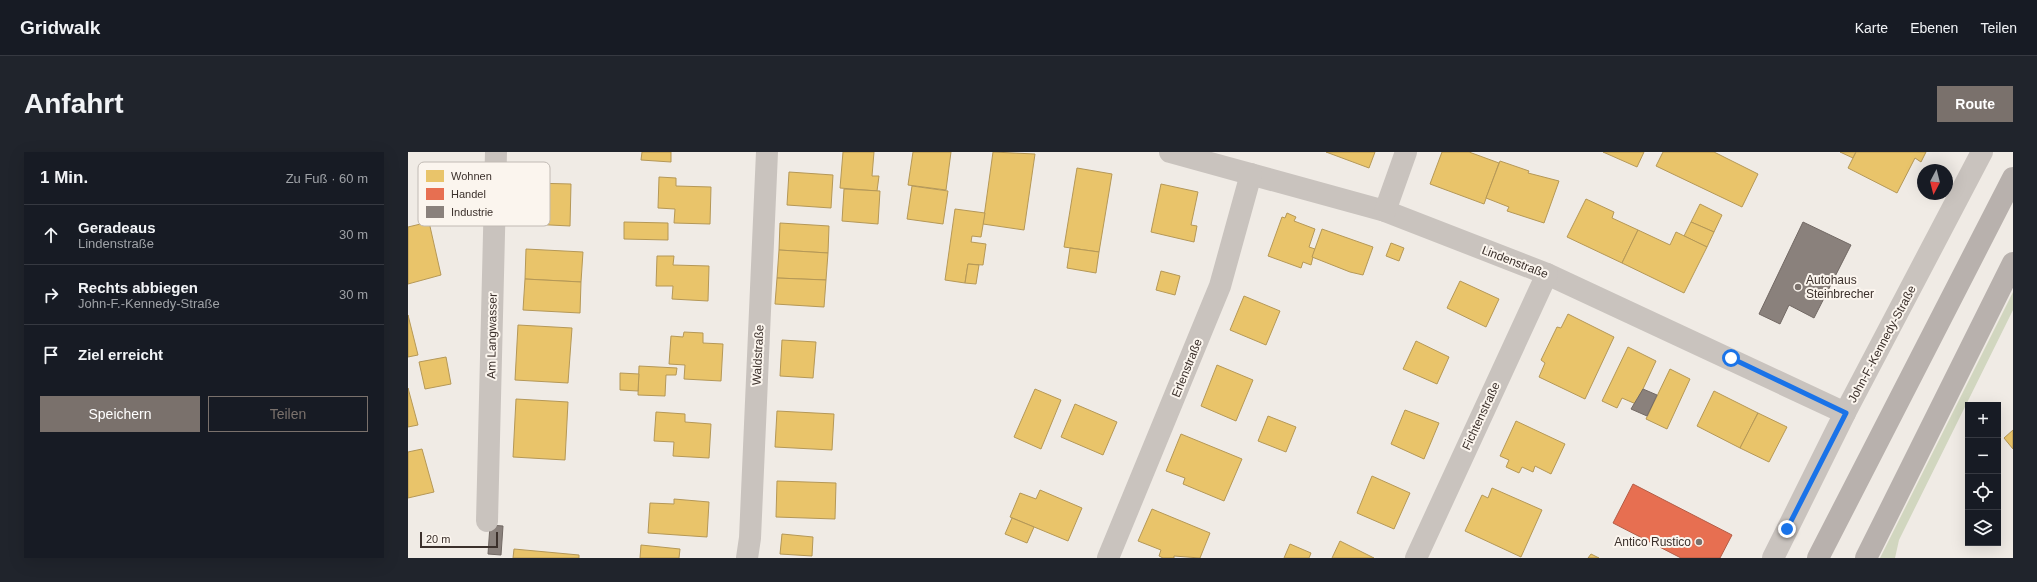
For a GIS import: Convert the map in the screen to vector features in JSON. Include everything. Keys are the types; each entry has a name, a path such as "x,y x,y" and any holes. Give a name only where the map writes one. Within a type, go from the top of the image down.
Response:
{"main road":[{"path":"1818,558 2013,178"},
{"path":"1866,558 2013,263"}],"street":[{"name":"Am Langwasser","path":"496,152 496,162"},
{"name":"Waldstraße","path":"747,558 750,530 767,152"},
{"name":"Lindenstraße","path":"1170,152 1385,211 1547,274 1846,413"},
{"path":"1385,211 1406,152"},
{"name":"John-F.-Kennedy-Straße","path":"1773,558 1846,413 1982,152"},
{"name":"Erlenstraße","path":"1108,558 1220,286 1251,174"},
{"name":"Am Langwasser","path":"487,521 494,226"},
{"name":"Fichtenstraße","path":"1416,558 1547,274"}],"green space":[{"path":"2013,292 2013,310 1967,402 1965,402 1965,407 1899,540 1895,558 1880,558"}],"building: Wohnen":[{"path":"642,152 671,152 671,162 641,160"},
{"path":"843,152 874,152 872,176 879,176 877,191 840,188"},
{"path":"913,152 951,152 946,190 908,185"},
{"path":"993,152 1035,154 1024,230 983,224"},
{"path":"1326,152 1375,152 1369,168"},
{"path":"1442,152 1469,152 1499,163 1484,204 1430,184"},
{"path":"1603,152 1644,152 1637,167"},
{"path":"1663,152 1714,152 1758,174 1742,207 1656,166"},
{"path":"1840,152 1856,152 1853,158"},
{"path":"1856,152 1926,152 1921,162 1915,158 1897,193 1848,168"},
{"path":"1500,161 1529,171 1528,173 1559,181 1544,223 1507,211 1509,207 1486,198"},
{"path":"1077,168 1112,174 1099,252 1064,247"},
{"path":"789,172 833,175 831,208 787,205"},
{"path":"659,177 676,178 676,186 711,187 710,224 674,223 675,209 658,208"},
{"path":"550,183 571,184 570,226 550,225"},
{"path":"1161,184 1198,192 1191,225 1197,226 1194,242 1151,232"},
{"path":"912,186 948,191 943,224 907,219"},
{"path":"844,189 880,191 878,224 842,221"},
{"path":"1586,199 1614,212 1612,218 1638,230 1622,263 1567,237"},
{"path":"1700,204 1722,215 1714,232 1691,222"},
{"path":"955,209 985,213 981,237 972,236 971,242 986,244 983,265 968,264 965,283 945,280"},
{"path":"1287,213 1296,217 1294,221 1315,229 1309,247 1315,249 1311,265 1303,262 1301,268 1268,256 1282,217 1285,218"},
{"path":"624,222 668,223 668,240 624,239"},
{"path":"1691,222 1714,232 1707,247 1684,236"},
{"path":"780,223 829,226 828,253 779,250"},
{"path":"418,225 418,226 430,226 441,275 408,284 408,227"},
{"path":"1322,229 1373,247 1363,275 1350,272 1312,257"},
{"path":"1638,230 1670,245 1676,232 1707,247 1684,293 1622,263"},
{"path":"1391,243 1404,248 1399,261 1386,256"},
{"path":"1070,248 1099,252 1096,273 1067,268"},
{"path":"526,249 583,252 581,282 525,279"},
{"path":"779,250 828,253 826,280 777,278"},
{"path":"657,256 674,256 673,265 709,266 708,301 672,299 673,286 656,286"},
{"path":"968,264 979,265 976,284 965,283"},
{"path":"1161,271 1180,276 1175,295 1156,290"},
{"path":"777,278 826,280 824,307 775,304"},
{"path":"525,279 581,282 580,313 523,310"},
{"path":"1460,281 1499,299 1486,327 1447,308"},
{"path":"1244,296 1280,311 1266,345 1230,330"},
{"path":"1568,314 1614,337 1585,399 1539,377 1545,363 1541,360 1557,327 1561,328"},
{"path":"408,315 418,355 408,357"},
{"path":"518,325 572,328 568,383 515,380"},
{"path":"684,332 703,333 703,343 723,344 721,381 684,379 685,365 669,364 671,336 683,337"},
{"path":"782,340 816,342 813,378 780,376"},
{"path":"1416,341 1449,357 1437,384 1403,369"},
{"path":"1628,347 1656,361 1636,404 1622,398 1617,408 1602,401"},
{"path":"446,357 451,384 425,389 419,362"},
{"path":"1217,365 1253,380 1236,421 1201,406"},
{"path":"639,366 677,368 676,375 666,375 665,396 638,395"},
{"path":"1670,369 1690,379 1667,429 1646,419"},
{"path":"620,373 639,374 638,391 620,390"},
{"path":"408,388 418,425 408,427"},
{"path":"1035,389 1061,400 1041,449 1014,437"},
{"path":"1714,391 1758,413 1740,448 1697,426"},
{"path":"516,399 568,402 565,460 513,457"},
{"path":"1075,404 1117,422 1103,455 1061,437"},
{"path":"1405,410 1439,423 1424,459 1391,444"},
{"path":"777,411 834,414 832,450 775,447"},
{"path":"656,412 685,414 685,422 711,424 709,458 673,456 674,442 654,441"},
{"path":"1758,413 1787,427 1769,462 1740,448"},
{"path":"1268,416 1296,427 1286,452 1258,441"},
{"path":"1516,421 1565,444 1551,474 1535,466 1533,472 1522,467 1519,473 1506,467 1509,460 1500,456"},
{"path":"2013,430 2013,449 2004,438"},
{"path":"1181,434 1242,459 1224,501 1183,484 1185,478 1166,471"},
{"path":"422,449 434,492 408,498 408,452"},
{"path":"1372,476 1410,493 1394,529 1357,513"},
{"path":"777,481 836,483 835,519 776,517"},
{"path":"1492,488 1542,510 1521,557 1465,531 1482,495 1488,498"},
{"path":"1040,490 1082,508 1068,541 1010,517 1020,493 1036,499"},
{"path":"674,499 709,502 707,537 648,533 650,503 674,504"},
{"path":"1152,509 1210,533 1200,558 1174,556 1174,558 1163,558 1159,556 1161,550 1138,541"},
{"path":"1012,518 1034,527 1027,543 1005,534"},
{"path":"782,534 813,537 812,556 780,554"},
{"path":"1340,541 1374,558 1332,558"},
{"path":"1290,544 1311,553 1309,558 1284,558"},
{"path":"641,545 680,549 679,558 640,558"},
{"path":"514,549 579,555 579,558 513,558"},
{"path":"1591,554 1599,558 1588,558"}],"building: Handel":[{"path":"1633,484 1732,535 1720,558 1681,558 1613,523"}],"building: Industrie":[{"path":"1803,222 1851,245 1814,318 1789,305 1780,324 1759,314"},
{"path":"1643,389 1657,395 1647,416 1631,409"},
{"path":"490,525 503,526 501,555 488,554"}],"place":[{"name":"Autohaus Steinbrecher","path":"1798,287"},
{"name":"Antico Rustico","path":"1699,542"}],"route":[{"path":"1731,358 1846,413 1787,529"}]}
